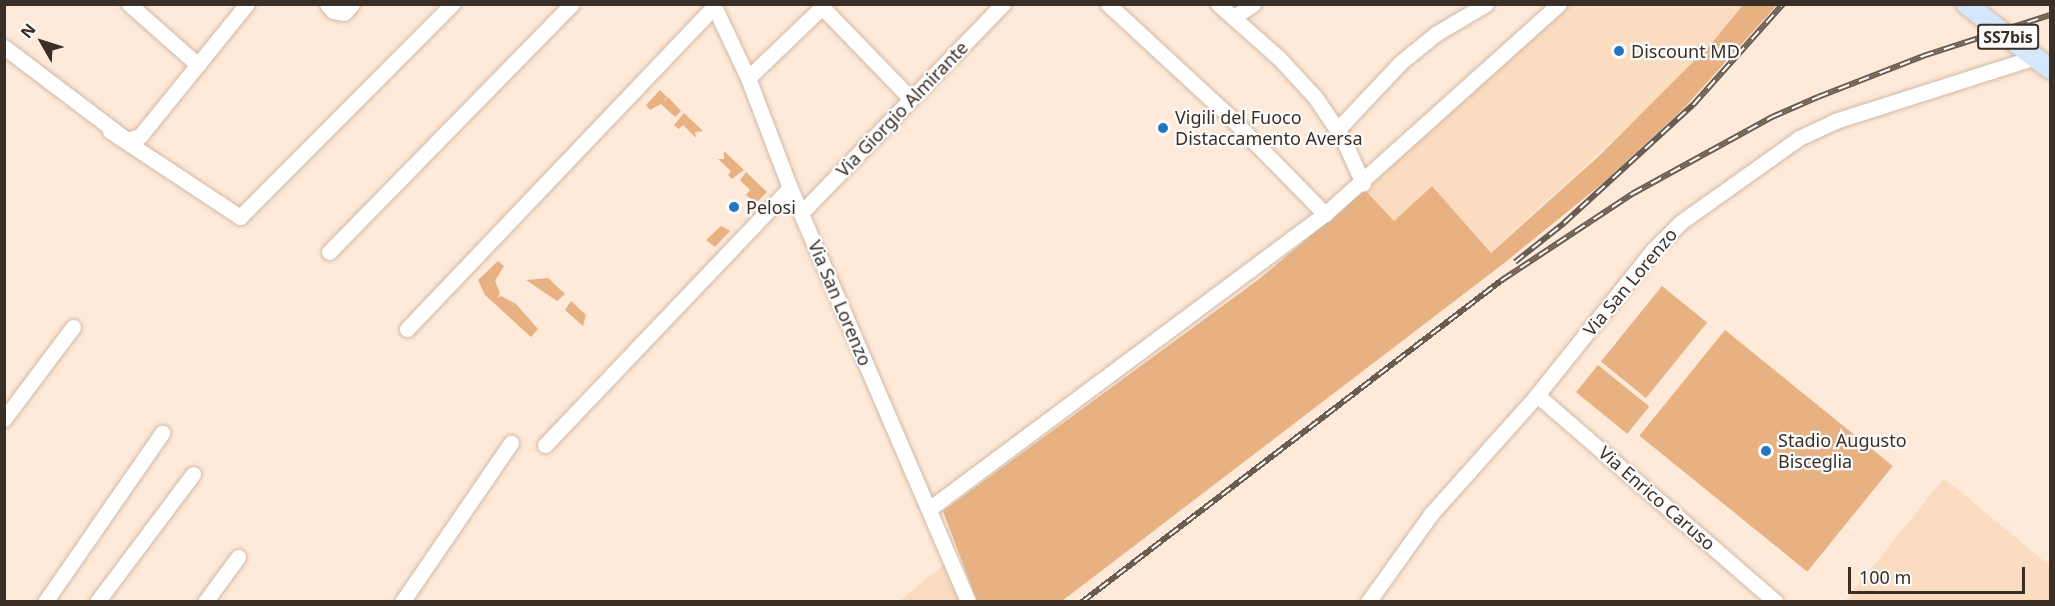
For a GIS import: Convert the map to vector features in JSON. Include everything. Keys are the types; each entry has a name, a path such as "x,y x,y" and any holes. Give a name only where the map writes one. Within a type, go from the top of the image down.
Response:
{"main road":[{"name":"SS7bis","path":"1966,4 2022,55 2050,69"}],"street":[{"path":"129,4 198,65"},
{"path":"110,131 127,140 140,136 247,4"},
{"path":"327,4 333,11 344,13 352,4"},
{"path":"4,47 110,131 240,218 452,4"},
{"path":"329,252 572,4"},
{"name":"Via Giorgio Almirante","path":"801,213 1003,4"},
{"path":"1108,4 1228,115 1326,214"},
{"path":"1218,4 1308,89 1337,130 1363,183"},
{"path":"1234,17 1253,4"},
{"path":"1337,130 1401,62 1437,33 1486,4"},
{"path":"929,509 1326,214 1559,4"},
{"path":"407,329 714,6"},
{"name":"Via San Lorenzo","path":"714,6 748,78 790,188 968,602"},
{"path":"748,78 822,7 911,99"},
{"name":"Via San Lorenzo","path":"1368,602 1431,514 1537,395 1666,235 1736,180 1799,138 1835,121 2022,55"},
{"path":"545,445 790,188"},
{"path":"4,419 73,327"},
{"name":"Via Enrico Caruso","path":"1537,395 1776,602"},
{"path":"45,602 162,433"},
{"path":"402,602 511,443"},
{"path":"97,602 193,474"},
{"path":"205,602 238,558"}],"shaded area":[{"path":"1565,5 1750,5 1713,49 1490,253 1432,186 1394,221 1365,190"},
{"path":"1743,5 1777,5 1684,108 1604,182 1503,264 1062,601 977,601 943,511 1258,280 1365,190 1394,221 1432,186 1491,253 1599,156 1711,44"},
{"path":"660,90 667,97 663,102 668,97 681,111 675,117 661,104 650,110 646,105"},
{"path":"684,113 703,131 695,132 696,138 683,125 679,129 674,125"},
{"path":"724,151 744,170 732,179 728,175 731,171 718,159 724,159"},
{"path":"746,172 767,192 756,203 746,195 750,190 740,180"},
{"path":"721,226 730,231 715,247 706,240"},
{"path":"498,261 504,266 495,281 500,293 498,298 501,296 516,304 538,329 531,337 485,295 478,280"},
{"path":"548,278 565,294 557,301 526,280"},
{"path":"1662,286 1707,323 1646,398 1601,361"},
{"path":"571,301 586,315 583,326 565,310"},
{"name":"Stadio Augusto Bisceglia","path":"1725,330 1893,466 1807,572 1639,436"},
{"path":"1598,365 1649,407 1627,434 1576,392"},
{"path":"1944,478 2050,566 2050,601 1845,601"},
{"path":"947,563 960,602 898,602 921,583"}],"railway":[{"path":"1515,262 1564,223 1693,105 1783,4"},
{"path":"1082,602 1502,280 1632,194 1772,117 1818,97 1923,56 2050,15"}],"place":[{"name":"Discount MD","path":"1619,51"},
{"name":"Vigili del Fuoco Distaccamento Aversa","path":"1163,128"},
{"name":"Pelosi","path":"734,207"},
{"name":"Stadio Augusto Bisceglia","path":"1766,451"}]}
